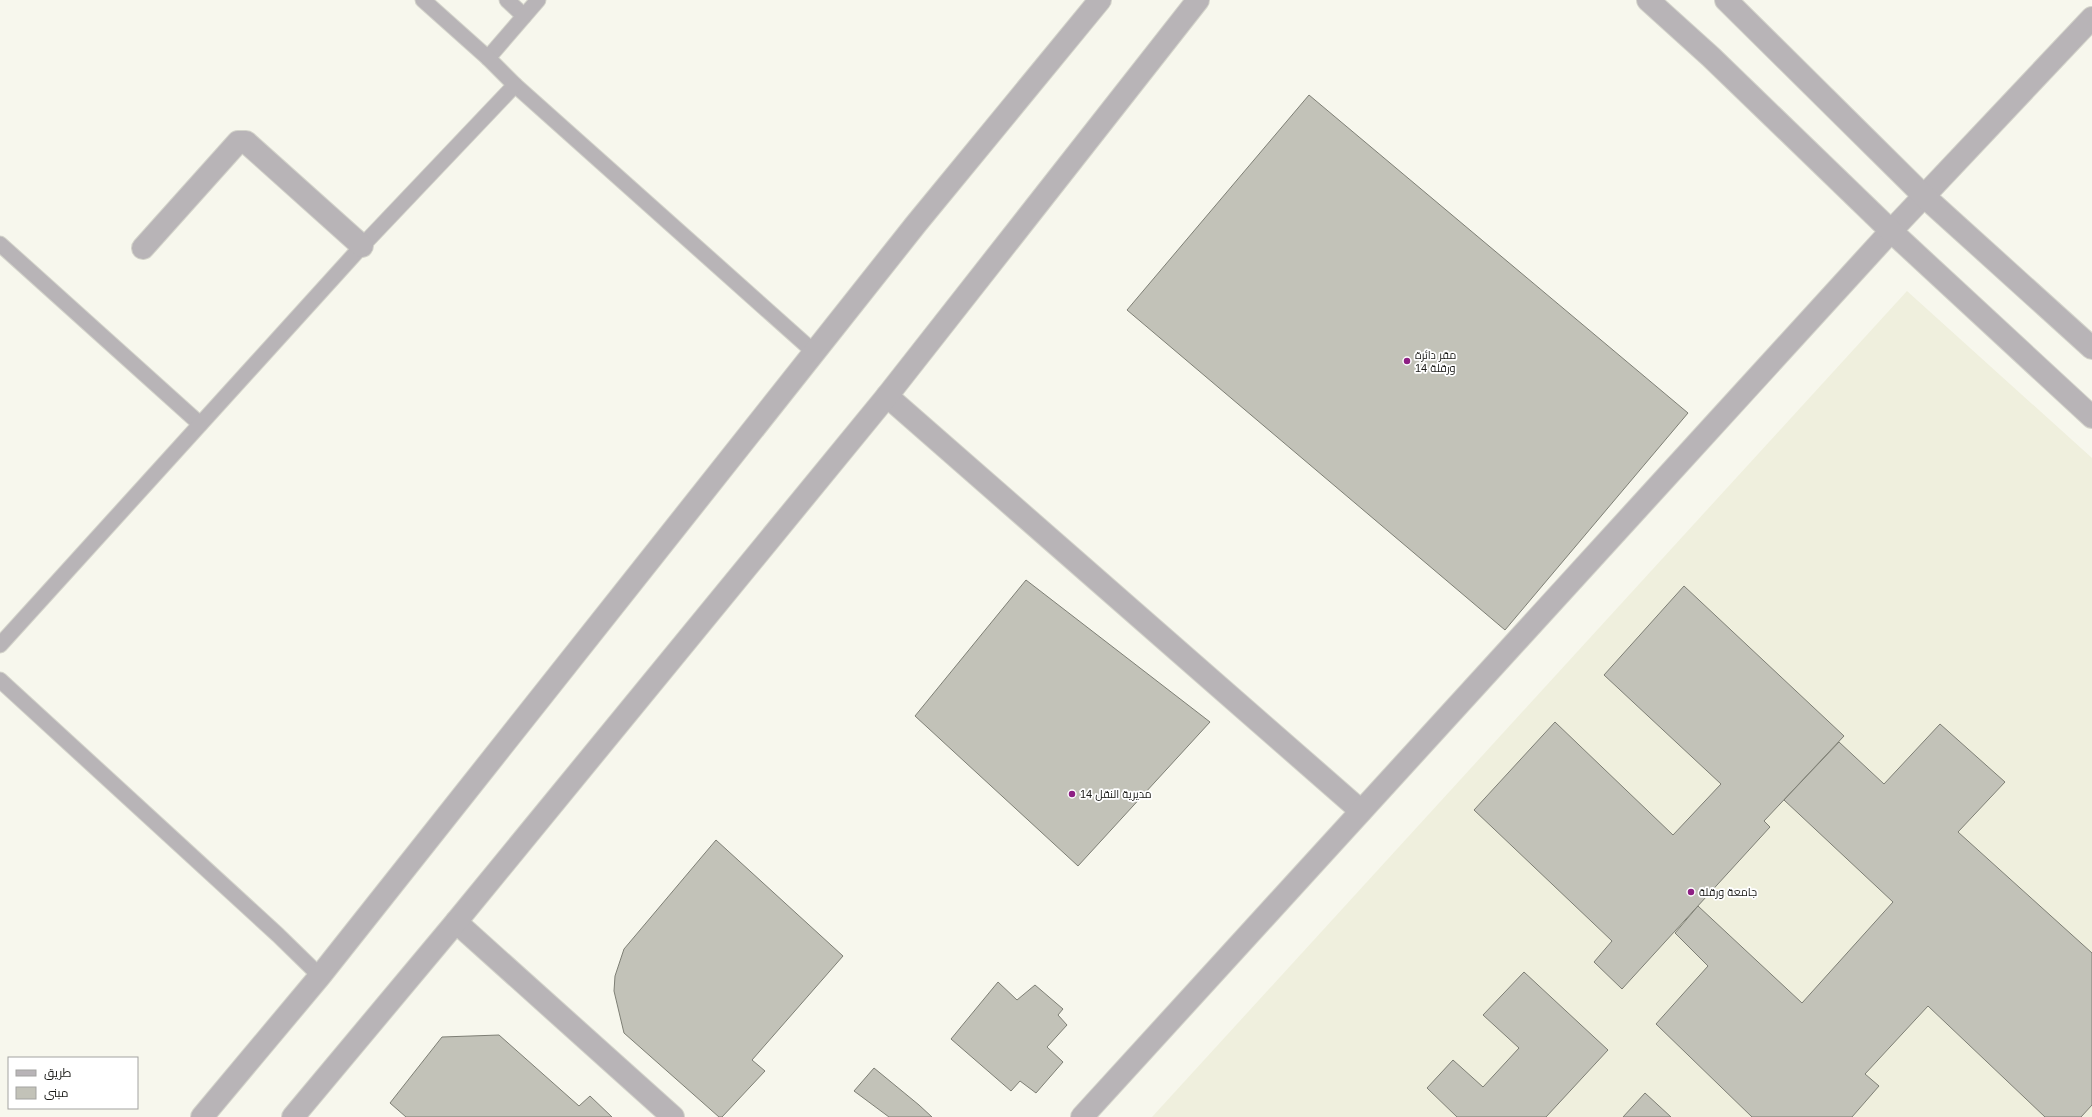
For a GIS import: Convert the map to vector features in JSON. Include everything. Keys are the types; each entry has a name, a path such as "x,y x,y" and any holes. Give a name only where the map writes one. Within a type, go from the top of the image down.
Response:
{"street":[{"path":"202,1117 320,976 916,224 1100,0"},
{"path":"293,1117 456,922 887,396 1198,0"},
{"path":"1648,0 1711,57 1891,231 2092,417"},
{"path":"1726,0 1924,196 2092,348"},
{"path":"1082,1117 1891,231 2092,18"},
{"path":"143,248 238,142 242,141 246,142 362,246"},
{"path":"887,396 1362,811"},
{"path":"456,922 673,1117"}],"lane":[{"path":"423,0 488,58 515,85 814,352"},
{"path":"507,0 524,16"},
{"path":"488,58 538,0"},
{"path":"0,645 362,246 515,85"},
{"path":"0,244 200,424"},
{"path":"0,680 278,935 320,976"}],"shaded area":[{"name":"جامعة ورقلة","path":"1907,291 2092,458 2092,1117 1152,1117"}],"building":[{"name":"مقر دائرة ورقلة 14","path":"1309,95 1688,413 1505,630 1127,310"},
{"name":"مديرية النقل 14","path":"1026,580 1210,722 1078,866 915,716"},
{"path":"1684,586 1844,736 1764,821 1770,827 1622,989 1594,962 1612,941 1474,810 1555,722 1673,835 1721,784 1604,675"},
{"path":"1940,724 2005,782 1958,832 2092,953 2092,1105 2081,1117 2045,1117 1928,1006 1865,1074 1879,1086 1852,1117 1752,1117 1656,1024 1708,966 1675,933 1698,906 1802,1003 1893,902 1784,800 1839,742 1884,784"},
{"path":"716,840 843,956 752,1060 765,1071 722,1117 719,1117 624,1033 614,991 615,976 624,949"},
{"path":"1524,972 1608,1050 1546,1117 1457,1117 1427,1088 1453,1060 1483,1087 1519,1048 1483,1015"},
{"path":"998,982 1017,1000 1035,985 1063,1009 1058,1015 1067,1025 1047,1047 1063,1062 1036,1093 1020,1081 1011,1091 951,1039"},
{"path":"499,1035 579,1106 590,1096 612,1117 406,1117 390,1103 442,1037"},
{"path":"874,1068 932,1117 889,1117 854,1091"},
{"path":"1645,1093 1671,1117 1623,1117"}],"place":[{"name":"مقر دائرة ورقلة 14","path":"1407,361"},
{"name":"مديرية النقل 14","path":"1072,794"},
{"name":"جامعة ورقلة","path":"1691,892"}]}
